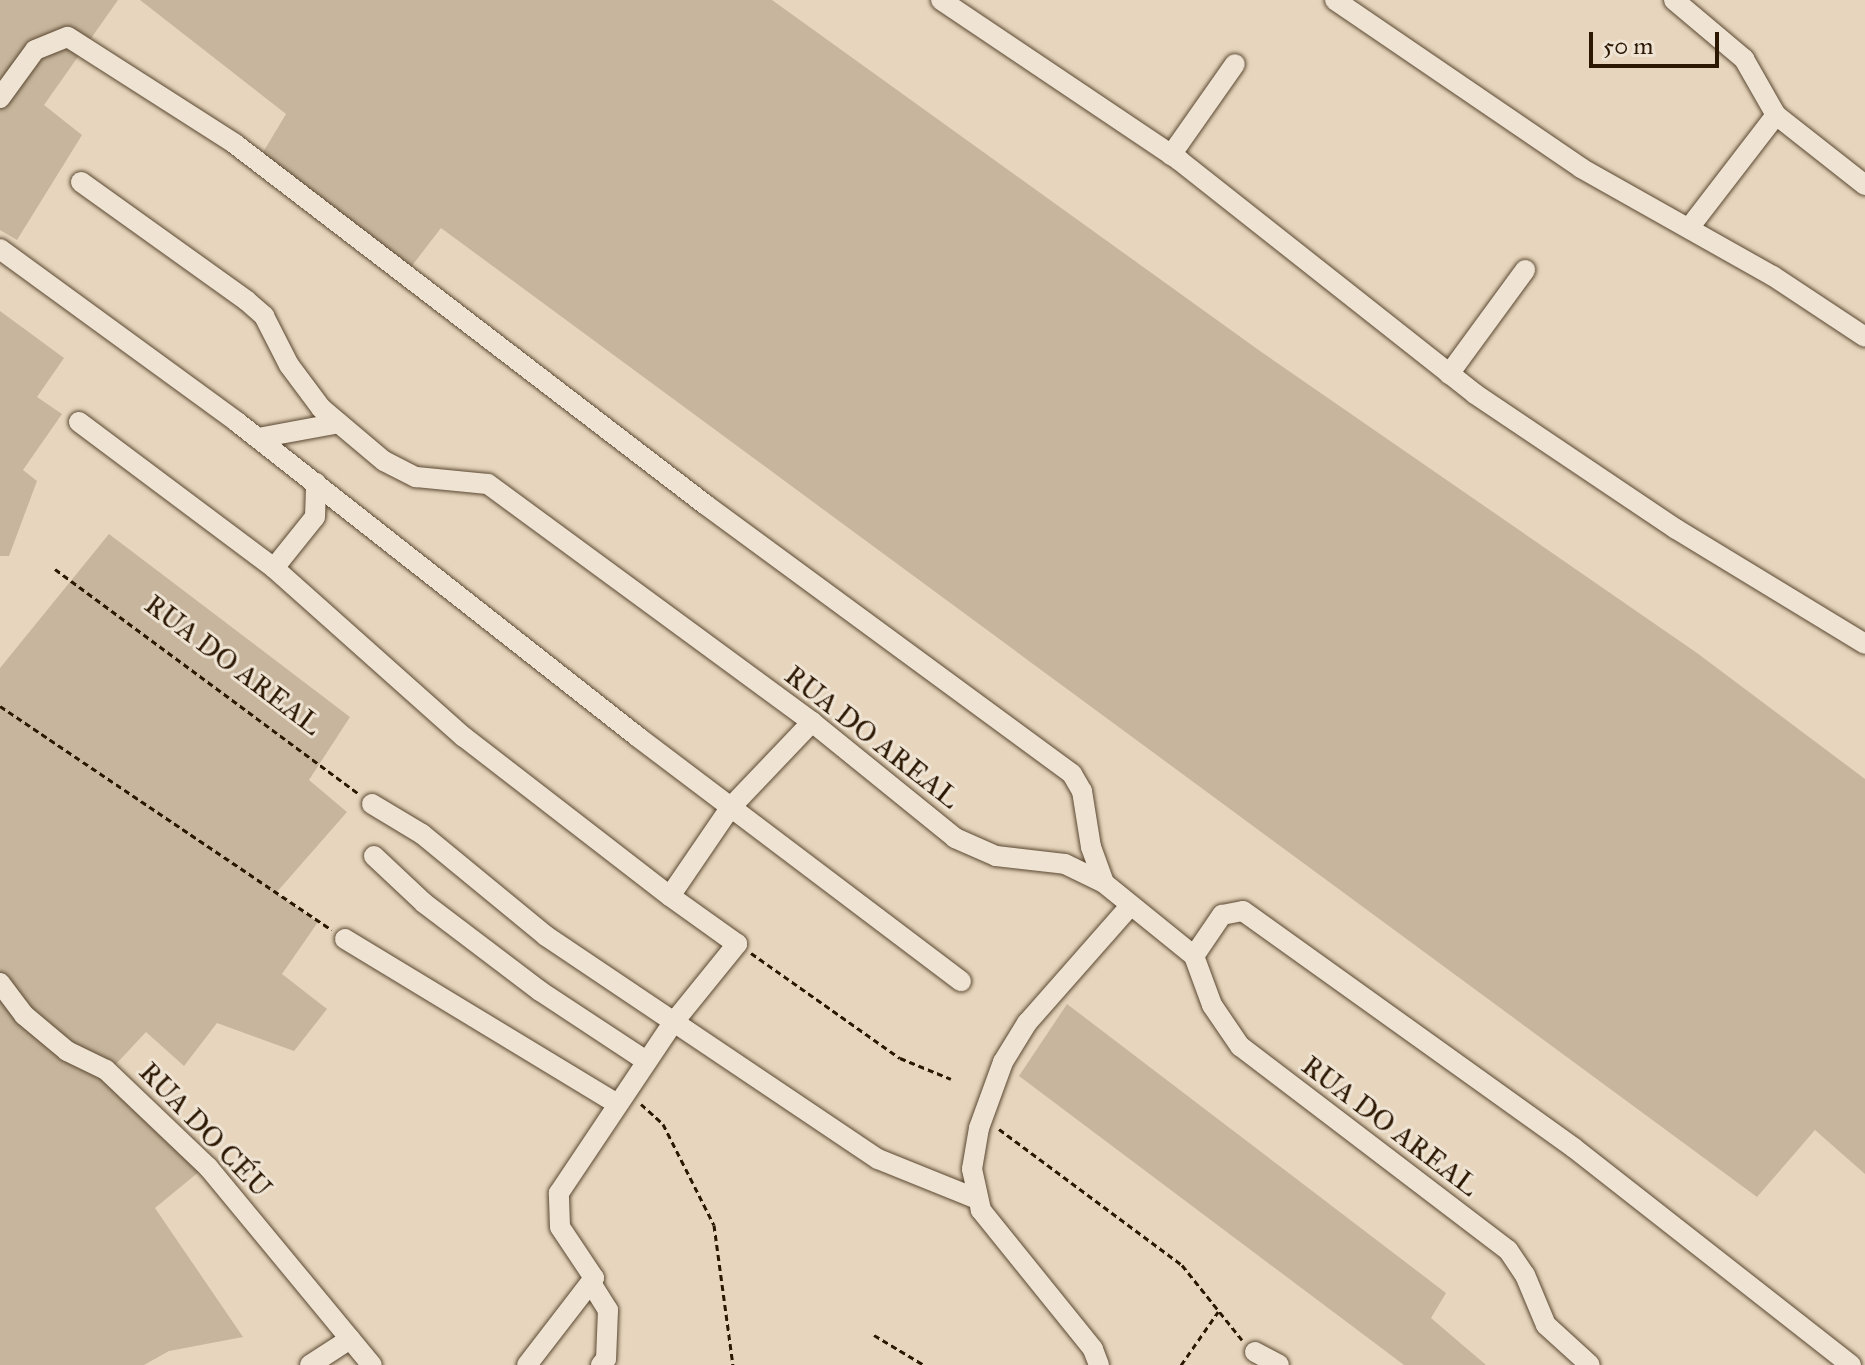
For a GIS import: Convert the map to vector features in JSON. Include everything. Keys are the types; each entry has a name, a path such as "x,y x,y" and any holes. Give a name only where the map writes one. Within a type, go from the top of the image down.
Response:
{"street":[{"path":"941,0 1171,155 1449,374 1676,529 1865,644"},
{"path":"1335,0 1581,168 1689,228 1865,337"},
{"path":"1674,0 1744,59 1776,115 1865,185"},
{"path":"0,98 35,50 68,37 235,144 706,505 1072,774 1082,791 1091,847 1104,883"},
{"path":"1171,155 1235,64"},
{"path":"1689,228 1776,115"},
{"name":"RUA DO AREAL","path":"81,182 264,316 306,390 384,461 416,477 488,484 812,722 955,838 980,852 1052,860 1104,883 1194,956 1212,1005 1240,1046 1508,1250 1546,1325 1590,1365"},
{"path":"0,249 258,438 730,808 961,981"},
{"path":"1449,374 1525,270"},
{"path":"79,422 274,568 464,737 737,944 646,1061 556,1204 560,1227 590,1274 608,1310 606,1359 601,1365"},
{"path":"258,438 339,423"},
{"path":"274,568 315,517 316,483"},
{"path":"670,896 730,808 812,722"},
{"path":"372,804 422,834 546,936 878,1159 977,1199"},
{"path":"374,856 424,903 529,982 646,1061"},
{"path":"1099,1365 1093,1349 977,1199 972,1169 983,1118 1003,1062 1027,1023 1130,906"},
{"path":"1194,956 1222,915 1243,911 1574,1148 1851,1365"},
{"path":"345,939 622,1097"},
{"name":"RUA DO CÉU","path":"0,983 24,1015 67,1051 106,1070 180,1138 372,1365"},
{"path":"527,1365 590,1274"},
{"path":"310,1365 350,1339"},
{"path":"1255,1352 1279,1365"}],"path":[{"name":"RUA DO AREAL","path":"55,569 372,804"},
{"path":"0,706 345,939"},
{"path":"737,944 821,997 900,1058 951,1079"},
{"path":"622,1097 663,1124 714,1225 733,1365"},
{"path":"983,1118 1182,1265 1218,1312 1255,1352"},
{"path":"1181,1365 1218,1312"},
{"path":"874,1335 924,1365"}],"shaded area":[{"path":"0,0 118,0 44,105 82,135 17,240 0,230"},
{"path":"140,0 772,0 1260,351 1697,653 1865,779 1865,1174 1815,1130 1757,1197 441,228 411,267 262,154 286,114"},
{"path":"0,311 64,358 37,397 62,414 23,470 37,481 9,556 0,556"},
{"path":"109,534 350,717 309,780 347,812 276,893 318,922 282,974 327,1009 294,1051 217,1023 184,1066 146,1032 103,1078 200,1171 155,1208 243,1337 169,1351 144,1365 0,1365 0,668"},
{"path":"1067,1004 1446,1293 1431,1318 1486,1365 1404,1365 1019,1076"}]}
